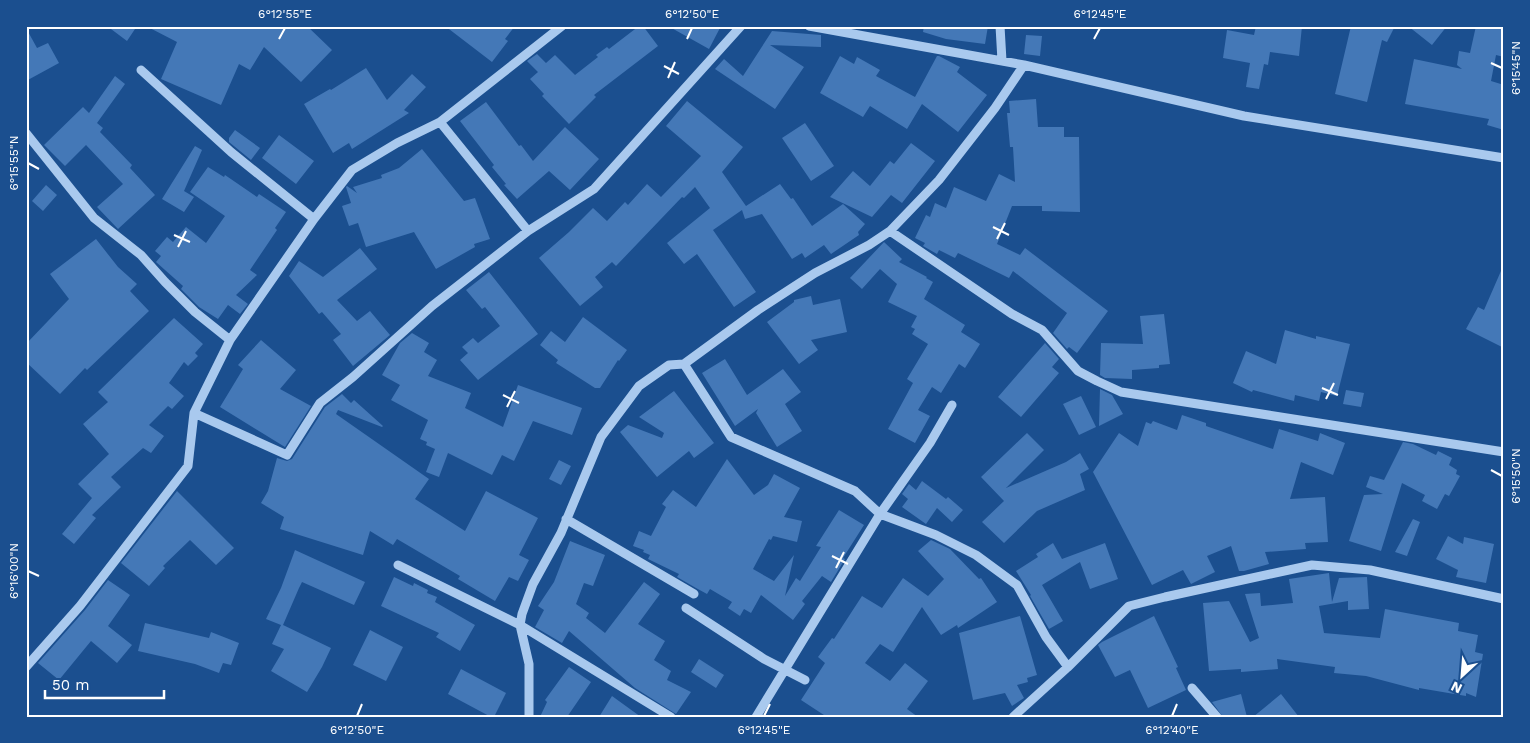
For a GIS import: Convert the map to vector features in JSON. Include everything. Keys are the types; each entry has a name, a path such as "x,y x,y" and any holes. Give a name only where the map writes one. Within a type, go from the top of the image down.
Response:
{"street":[{"path":"26,667 80,606 188,466 194,413 230,340 314,218 352,170 398,143 440,122 562,26"},
{"path":"194,413 287,454 320,403 353,377 432,306 528,232 594,189 741,26"},
{"path":"809,26 1024,65 1244,116 1504,158"},
{"path":"1000,26 1002,61"},
{"path":"529,717 529,664 520,625 522,614 533,584 561,533 601,437 639,386 669,365 684,364 758,310 815,273 869,245 890,231 939,180 995,108 1024,65"},
{"path":"141,70 230,152 314,218"},
{"path":"440,122 528,232"},
{"path":"26,132 94,218 141,255 195,312 230,340"},
{"path":"890,231 1012,314 1042,330 1078,371 1097,382 1121,392 1504,452"},
{"path":"684,364 731,437 855,491 880,514 936,535 976,554 1016,584 1046,637 1068,667"},
{"path":"756,717 880,514 930,443 952,405"},
{"path":"566,519 694,594"},
{"path":"398,565 520,625 671,717"},
{"path":"1013,717 1068,667 1129,606 1312,565 1370,570 1504,599"},
{"path":"686,608 764,658 805,680"},
{"path":"1192,688 1217,717"}],"building":[{"path":"107,26 137,26 127,41"},
{"path":"146,26 307,26 332,50 301,82 264,47 250,70 239,64 221,105 161,79 177,42"},
{"path":"445,26 515,26 505,39 508,41 492,62"},
{"path":"639,26 643,26 658,46 594,95 596,97 569,124 542,96 544,94 530,79 538,72 527,61 537,54 546,63 555,55 575,75 598,57 596,55 607,47 609,49"},
{"path":"668,26 721,26 709,49"},
{"path":"924,26 969,28 970,26 988,26 985,44 946,39 923,32"},
{"path":"1256,26 1302,26 1299,56 1270,52 1268,65 1264,64 1259,89 1246,87 1250,63 1223,58 1227,30 1254,35"},
{"path":"1351,26 1395,26 1387,42 1382,40 1367,102 1335,94"},
{"path":"1408,26 1447,26 1432,45"},
{"path":"1476,26 1504,28 1504,57 1496,55 1491,81 1504,85 1504,130 1487,125 1489,119 1405,104 1414,59 1462,69 1457,65 1459,51 1470,53"},
{"path":"26,28 37,48 48,43 59,63 26,81"},
{"path":"772,31 821,35 821,47 770,45 804,67 775,109 715,69 724,59 743,76"},
{"path":"1026,35 1042,36 1040,56 1024,54"},
{"path":"840,56 854,64 857,57 880,70 876,76 915,97 937,56 939,56 960,67 957,72 987,95 958,132 922,104 907,129 870,106 863,117 820,93"},
{"path":"366,68 387,100 412,74 426,87 404,110 409,113 352,149 349,143 333,153 304,104"},
{"path":"115,76 125,84 97,123 103,128 100,132 132,165 130,168 155,195 118,229 97,207 123,184 86,145 65,166 44,145 83,107 89,113"},
{"path":"1036,99 1038,127 1064,127 1064,137 1079,137 1080,212 1042,211 1042,206 1012,206 997,244 1020,255 1025,248 1108,311 1077,353 1069,347 1067,349 1053,333 1067,313 1013,271 1009,278 958,253 955,258 939,250 937,254 923,246 925,243 915,238 926,215 930,217 935,203 946,208 954,187 986,201 999,174 1015,182 1013,147 1010,147 1007,113 1010,113 1009,101"},
{"path":"687,101 743,147 722,172 746,206 780,184 791,199 793,198 812,226 843,204 865,224 858,232 859,235 831,254 824,245 805,258 802,253 792,259 762,214 745,219 742,210 713,230 756,292 734,307 697,254 684,264 667,243 710,208 695,187 684,198 682,197 616,266 612,262 595,277 603,287 580,306 539,258 593,208 607,221 625,202 628,205 647,184 661,197 701,156 666,126"},
{"path":"486,102 519,146 521,145 533,161 565,127 599,159 570,190 549,171 517,199 504,185 506,184 492,167 494,165 460,121"},
{"path":"805,123 834,166 811,181 782,138"},
{"path":"235,130 260,148 251,160 229,142 229,138"},
{"path":"279,135 314,161 296,184 262,158"},
{"path":"911,143 935,161 902,203 891,195 872,217 830,197 853,171 870,186 890,161 894,164"},
{"path":"195,146 202,150 184,191 194,197 184,212 162,199"},
{"path":"422,149 464,201 475,198 490,239 474,244 475,247 436,269 414,232 366,247 358,223 349,226 342,206 351,203 347,186 357,193 353,187 382,178 381,175 399,168"},
{"path":"208,167 224,177 225,175 257,197 259,194 286,212 275,228 277,230 250,270 257,275 236,295 248,304 240,314 228,305 218,319 199,307 181,289 183,286 156,262 161,256 155,251 167,237 173,242 186,227 206,243 225,216 190,192"},
{"path":"46,185 57,195 43,211 32,201"},
{"path":"96,239 118,267 137,284 130,291 149,311 87,370 85,368 60,394 26,362 26,344 69,299 50,274"},
{"path":"884,242 902,259 899,262 933,282 924,299 965,325 961,332 980,344 965,368 959,364 941,393 932,387 918,410 930,416 915,443 888,429 913,383 907,379 928,344 912,334 915,329 911,327 917,316 888,302 897,284 880,269 862,289 850,278"},
{"path":"360,248 377,269 337,300 357,321 370,311 390,335 353,366 333,340 341,334 322,312 319,314 289,276 299,261 323,277"},
{"path":"1504,264 1504,348 1466,329 1478,307 1484,310"},
{"path":"489,272 538,334 478,380 460,360 468,353 462,347 473,338 478,343 500,326 485,307 482,309 466,290"},
{"path":"811,296 813,305 840,299 847,332 811,340 818,350 799,364 767,322 794,302 794,300"},
{"path":"1164,314 1170,364 1159,365 1159,368 1132,370 1132,379 1105,378 1100,375 1101,343 1143,344 1140,316"},
{"path":"583,317 627,350 618,360 600,388 595,388 556,363 558,360 540,345 551,331 565,342"},
{"path":"174,318 203,344 195,353 198,356 188,366 184,362 169,383 184,396 172,409 168,406 149,425 164,436 151,453 143,448 111,477 121,487 92,515 96,518 74,544 62,534 92,498 78,484 109,454 83,424 108,402 98,392"},
{"path":"1285,330 1316,339 1316,336 1350,344 1337,396 1321,392 1319,401 1295,395 1294,401 1253,390 1252,392 1233,383 1246,351 1276,364"},
{"path":"412,333 429,343 424,352 437,360 428,376 471,393 465,408 503,427 518,385 582,408 572,435 533,421 514,461 502,455 492,475 448,453 439,477 426,472 435,449 426,445 427,442 420,439 428,420 391,400 400,385 382,375 400,343"},
{"path":"261,340 296,370 280,389 311,406 285,447 220,407 243,369 238,365"},
{"path":"1045,343 1059,359 1052,367 1059,373 1021,417 998,397"},
{"path":"725,359 747,395 783,369 801,392 785,404 802,431 777,447 756,413 758,409 735,426 702,373"},
{"path":"1100,389 1112,395 1123,414 1099,426"},
{"path":"1346,390 1364,393 1361,407 1343,404"},
{"path":"674,391 714,443 694,458 689,451 657,477 620,432 628,425 662,438 664,433 639,417"},
{"path":"342,394 351,403 354,400 383,426 338,410 336,414 429,479 415,499 465,531 486,491 538,518 519,555 529,560 518,581 509,577 495,601 458,579 460,576 397,539 393,545 370,531 363,555 280,529 284,517 261,503 268,491 277,458 287,461 292,459 325,407"},
{"path":"1081,396 1096,427 1079,435 1063,404"},
{"path":"1182,415 1206,423 1206,426 1273,449 1279,429 1318,441 1320,433 1345,443 1333,475 1301,462 1290,499 1325,497 1328,542 1305,543 1306,549 1265,552 1269,564 1244,571 1239,571 1231,546 1207,556 1215,572 1191,584 1183,570 1152,585 1093,472 1119,433 1138,446 1146,422 1151,424 1153,421 1177,430"},
{"path":"1027,433 1044,450 1006,488 1066,462 1080,453 1089,469 1080,474 1085,490 1037,511 1004,543 982,522 1004,501 981,477"},
{"path":"1403,442 1413,444 1436,455 1438,451 1452,458 1449,465 1457,470 1456,474 1460,476 1449,496 1445,494 1437,509 1422,501 1425,495 1402,483 1381,551 1349,541 1364,495 1383,494 1366,487 1370,476 1384,480"},
{"path":"727,459 754,495 768,485 774,474 800,488 784,517 802,521 797,542 773,536 771,540 769,539 753,569 774,581 794,555 785,596 796,578 800,581 821,547 816,546 839,510 864,525 843,558 845,559 831,582 822,576 802,601 805,604 793,620 761,595 751,613 744,609 740,616 728,608 732,602 710,589 707,594 696,588 677,577 679,574 648,559 650,555 643,552 644,550 633,546 639,531 651,536 666,507 662,504 673,490 696,507"},
{"path":"559,460 571,466 561,485 549,479"},
{"path":"922,481 946,499 948,497 963,510 952,522 937,508 926,524 902,507 908,499 902,494 909,484 916,490"},
{"path":"177,491 234,548 216,565 190,540 163,566 165,568 149,586 121,563"},
{"path":"1413,519 1420,522 1407,556 1395,552"},
{"path":"1448,536 1463,544 1464,537 1494,544 1486,583 1456,577 1458,570 1436,559"},
{"path":"931,540 950,549 979,579 981,578 997,602 958,628 957,625 941,635 922,607 893,652 880,644 865,663 890,681 905,663 928,681 907,709 918,717 827,717 801,700 825,663 818,657 832,638 834,639 862,596 882,608 903,578 928,596 944,579 918,551"},
{"path":"570,541 605,555 593,586 584,583 576,604 589,613 586,618 605,633 644,582 660,594 638,624 665,641 654,660 671,671 667,680 691,692 676,714 635,688 569,631 562,643 535,627 544,610 538,606 554,582"},
{"path":"1053,543 1062,559 1105,543 1118,579 1090,589 1080,562 1042,585 1063,621 1049,629 1016,571 1038,557 1036,554"},
{"path":"295,550 365,582 354,605 302,582 283,625 331,648 307,692 271,671 284,649 272,644 281,625 266,619 281,588"},
{"path":"1329,573 1332,602 1339,578 1367,577 1369,609 1348,610 1348,601 1319,606 1324,633 1380,638 1385,609 1459,623 1458,631 1478,635 1475,652 1483,654 1476,697 1466,693 1466,696 1419,688 1419,690 1366,676 1334,673 1335,667 1277,659 1278,669 1241,672 1241,669 1209,671 1203,603 1229,601 1250,642 1259,638 1245,594 1260,593 1261,606 1293,603 1289,579"},
{"path":"394,577 413,586 414,583 428,590 427,593 437,597 435,602 475,625 460,651 436,637 439,633 381,606"},
{"path":"108,580 130,595 108,626 132,645 117,663 91,641 59,680 38,663 85,610"},
{"path":"1020,616 1037,675 1027,678 1028,682 1017,685 1024,698 1012,706 1005,693 973,700 959,633"},
{"path":"1154,616 1178,667 1176,668 1186,690 1148,708 1130,670 1115,677 1098,645"},
{"path":"145,623 209,638 211,632 239,643 231,665 223,663 219,673 195,664 138,651"},
{"path":"370,630 403,647 386,681 353,665"},
{"path":"699,659 724,675 716,688 691,672"},
{"path":"569,667 591,682 567,717 540,717 547,702 545,700"},
{"path":"461,669 506,693 494,717 448,694"},
{"path":"1241,694 1247,717 1223,717 1212,702"},
{"path":"1281,694 1299,717 1253,717"},
{"path":"612,696 641,717 599,717"}]}
